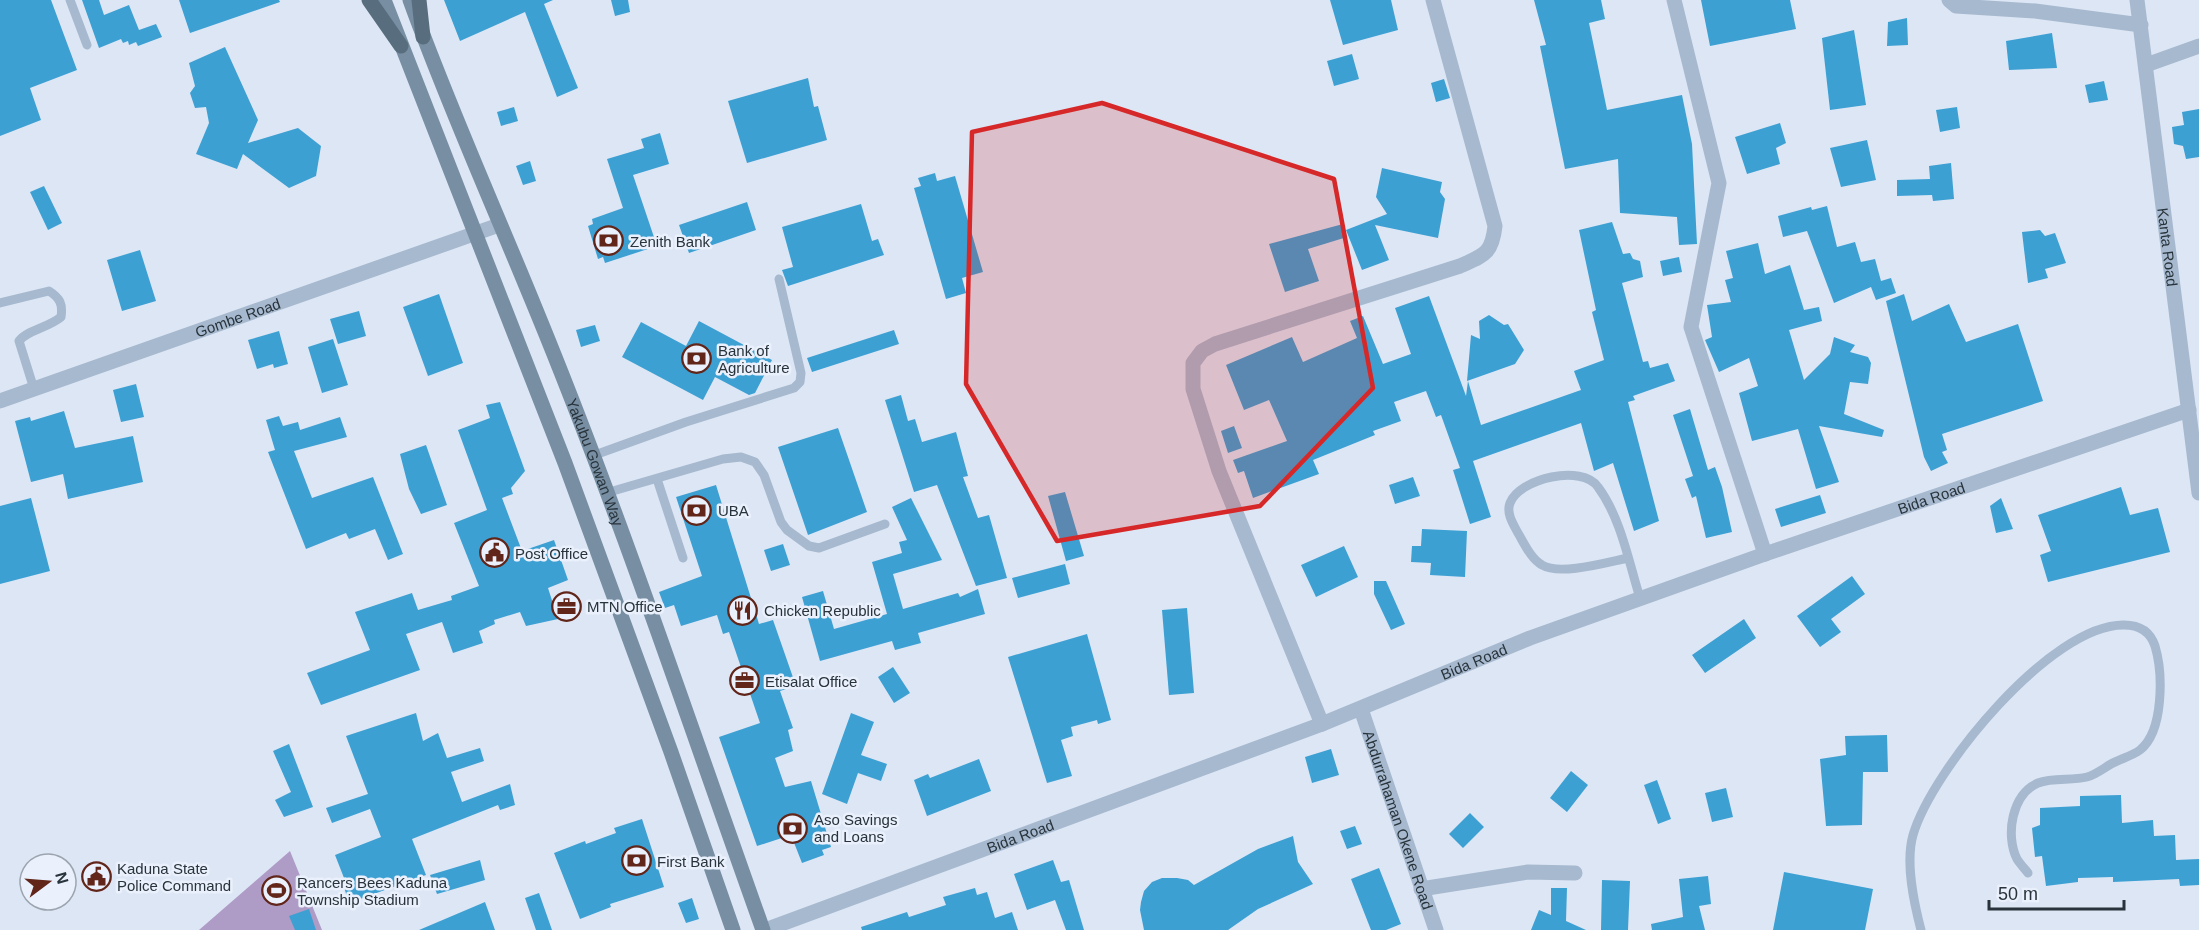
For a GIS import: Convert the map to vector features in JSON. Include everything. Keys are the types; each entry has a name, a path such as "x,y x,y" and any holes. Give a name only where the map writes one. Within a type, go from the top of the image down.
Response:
{"main road":[{"path":"369,0 401,46"},
{"path":"419,0 423,37"}],"street":[{"name":"Yakubu Gowan Way","path":"384,0 569,474 733,930"},
{"name":"Yakubu Gowan Way","path":"410,0 499,225 536,310 592,456 764,930"},
{"path":"1322,724 1219,471 1192,389 1193,363 1202,351 1215,344 1460,266 1486,254 1493,243 1495,226 1433,0"},
{"path":"1674,0 1719,183 1691,327 1765,554"},
{"path":"1949,0 1956,6 2035,11 2141,25"},
{"name":"Kanta Road","path":"2138,0 2199,493"},
{"path":"2146,65 2199,46"},
{"name":"Gombe Road","path":"0,401 499,225"},
{"name":"Bida Road","path":"764,930 1322,724 1530,638 1765,554 2189,410"},
{"name":"Abdurrahaman Okene Road","path":"1361,709 1436,930"},
{"path":"1421,889 1528,872 1575,873"}],"lane":[{"path":"70,0 87,45"},
{"path":"592,456 686,422 794,388 800,382 801,373 778,279"},
{"path":"0,303 50,291 59,298 62,309 61,317 47,328 25,334 19,341 34,389"},
{"path":"606,493 723,459 741,457 755,462 764,475 781,522 787,530 809,546 819,548 885,524"},
{"path":"1628,558 1565,568 1543,566 1529,552 1513,525 1509,514 1510,503 1525,487 1540,480 1564,475 1581,477 1597,485 1610,508 1628,558 1640,598"},
{"path":"657,479 683,558"},
{"path":"1921,930 1911,861 1912,838 1928,800 1953,764 1984,720 2044,662 2078,638 2112,625 2134,625 2146,631 2155,646 2159,684 2158,714 2152,732 2140,750 2088,777 2040,782 2027,788 2015,808 2011,831 2017,858 2028,873"}],"highlighted area":[{"path":"1102,103 1334,179 1373,388 1260,506 1057,541 966,384 972,132"}],"shaded area":[{"name":"Rancers Bees Kaduna Township Stadium","path":"290,851 322,930 199,930"}],"building":[{"path":"0,0 51,0 77,70 30,88 41,120 0,136"},
{"path":"82,0 99,0 104,15 129,5 139,30 156,24 162,37 138,46 136,42 129,45 128,41 123,43 121,39 99,48"},
{"path":"179,0 279,0 280,2 190,33"},
{"path":"444,0 553,0 544,4 578,88 557,97 525,12 460,41"},
{"path":"611,0 628,0 630,12 615,16"},
{"path":"1330,0 1391,0 1398,30 1343,45"},
{"path":"1534,0 1601,0 1605,19 1589,23 1607,110 1682,95 1692,144 1697,244 1679,245 1677,217 1620,213 1618,159 1565,169 1540,46 1546,45"},
{"path":"1701,0 1790,0 1796,29 1710,46"},
{"path":"1907,18 1908,45 1887,46 1888,22"},
{"path":"1854,30 1866,105 1830,110 1822,38"},
{"path":"2052,33 2057,68 2009,70 2006,41"},
{"path":"225,47 258,120 248,143 298,128 321,146 316,176 289,188 243,154 237,169 196,154 209,123 206,107 195,108 190,93 195,86 189,63"},
{"path":"1352,54 1359,79 1334,86 1327,61"},
{"path":"808,78 814,107 818,106 827,140 747,163 728,101"},
{"path":"1444,79 1450,98 1436,102 1431,83"},
{"path":"2104,81 2108,100 2089,103 2085,85"},
{"path":"514,107 518,121 501,126 497,112"},
{"path":"1957,107 1960,128 1940,132 1936,110"},
{"path":"2199,109 2199,157 2186,159 2183,146 2174,144 2172,127 2184,125 2182,112"},
{"path":"1780,123 1786,143 1776,148 1780,164 1747,174 1735,137"},
{"path":"660,133 669,164 633,175 657,246 605,263 603,257 598,259 588,226 593,224 592,219 623,208 607,159 644,148 641,139"},
{"path":"1867,140 1876,180 1841,187 1830,148"},
{"path":"530,161 536,181 523,185 516,166"},
{"path":"1951,163 1954,199 1933,201 1932,195 1897,196 1897,180 1930,179 1929,166"},
{"path":"1382,168 1442,182 1440,192 1445,199 1438,238 1375,225 1389,260 1362,270 1346,230 1387,214 1376,197"},
{"path":"935,173 937,181 955,176 983,272 962,278 966,293 946,299 914,188 921,186 918,178"},
{"path":"44,186 62,223 48,230 30,192"},
{"path":"747,202 756,230 689,253 679,225"},
{"path":"861,204 872,241 878,239 884,255 788,286 782,270 793,267 782,227"},
{"path":"1827,206 1837,247 1855,242 1861,262 1875,259 1881,281 1891,278 1896,293 1876,300 1871,287 1834,303 1807,231 1783,237 1778,216 1811,207 1812,210"},
{"path":"1612,222 1623,254 1630,253 1633,259 1640,261 1643,277 1622,283 1643,362 1648,361 1650,368 1668,363 1675,381 1633,396 1635,400 1628,402 1659,521 1634,531 1613,463 1594,471 1581,423 1473,461 1491,517 1470,524 1453,470 1460,468 1441,415 1436,417 1426,391 1394,402 1401,421 1373,431 1375,435 1313,460 1319,474 1253,498 1244,471 1238,473 1233,460 1287,441 1269,400 1244,410 1226,365 1292,337 1303,362 1357,338 1350,321 1363,316 1383,364 1411,354 1395,308 1429,296 1466,396 1468,381 1481,425 1581,390 1574,371 1604,360 1592,312 1596,310 1579,230"},
{"path":"1343,224 1347,237 1308,249 1319,281 1285,292 1269,244"},
{"path":"2040,230 2045,236 2055,233 2066,263 2045,269 2048,278 2028,283 2022,232"},
{"path":"1758,243 1765,274 1790,265 1804,310 1819,307 1822,321 1789,330 1804,380 1830,354 1834,337 1855,345 1850,352 1868,357 1871,363 1868,384 1850,382 1844,414 1884,430 1882,437 1819,426 1839,482 1816,489 1798,429 1752,441 1739,393 1758,386 1749,358 1719,372 1705,340 1712,337 1707,305 1731,302 1725,280 1733,278 1726,251"},
{"path":"140,250 156,301 122,311 107,260"},
{"path":"1679,257 1682,272 1663,276 1660,261"},
{"path":"439,294 463,363 428,376 403,307"},
{"path":"1904,294 1912,321 1949,304 1966,342 2018,324 2043,401 1942,434 1947,450 1942,452 1948,463 1931,471 1924,457 1886,301"},
{"path":"359,311 366,336 338,344 330,319"},
{"path":"1489,315 1504,325 1508,324 1524,350 1515,364 1467,381 1471,335 1480,339 1479,321"},
{"name":"Bank of Agriculture","path":"699,321 772,360 755,393 749,395 715,377 703,400 622,357 641,322 686,346"},
{"path":"595,325 600,341 581,347 576,330"},
{"path":"894,330 899,344 812,372 807,358"},
{"path":"279,331 288,364 274,368 273,364 257,369 248,340"},
{"path":"333,339 348,385 322,393 308,347"},
{"path":"136,384 144,417 121,422 113,390"},
{"path":"901,395 908,421 915,419 922,442 956,432 968,476 963,477 978,518 989,515 1007,578 976,586 937,485 914,492 885,400"},
{"path":"500,402 525,471 511,488 513,494 502,498 522,551 554,540 568,580 548,588 558,619 526,626 520,612 494,620 495,624 479,631 483,643 453,653 442,622 406,634 420,670 321,705 307,673 370,650 355,612 412,593 418,610 452,600 451,596 479,586 454,523 487,510 458,430 490,418 486,405"},
{"path":"1690,409 1708,470 1715,467 1722,487 1732,532 1706,538 1696,496 1692,498 1685,479 1693,476 1673,415"},
{"path":"64,411 75,448 133,436 143,482 68,499 63,474 31,482 15,421 30,417 31,421"},
{"path":"279,416 283,426 298,422 300,430 340,417 347,437 294,451 312,498 373,477 403,554 388,560 375,529 349,539 346,533 306,549 268,452 275,450 266,420"},
{"path":"1234,426 1242,448 1228,453 1221,431"},
{"path":"838,428 867,512 808,535 778,447"},
{"path":"426,445 447,505 421,514 409,489 400,454"},
{"path":"1413,477 1420,496 1395,504 1389,485"},
{"path":"716,485 759,624 773,620 796,686 780,691 793,728 788,730 793,751 775,758 785,787 811,781 831,847 822,850 824,855 802,863 791,835 757,846 719,737 760,723 729,632 723,634 717,615 681,626 674,605 665,608 659,592 702,576 676,497"},
{"path":"2121,487 2130,515 2158,508 2170,552 2048,582 2040,555 2051,551 2038,515"},
{"path":"1065,492 1084,556 1066,561 1048,496"},
{"path":"1820,495 1826,513 1781,527 1775,509"},
{"path":"31,498 50,571 0,584 0,506"},
{"path":"911,498 942,560 893,574 903,609 958,593 960,597 978,589 985,614 918,633 921,643 895,650 892,641 820,661 802,597 823,591 834,629 887,614 872,562 902,553 899,542 907,540 892,507"},
{"path":"2001,498 2013,529 1996,533 1990,506"},
{"path":"1422,529 1467,531 1465,577 1430,575 1431,563 1411,562 1412,546 1421,546"},
{"path":"783,544 790,565 771,571 764,550"},
{"path":"1344,546 1358,577 1316,597 1301,565"},
{"path":"1065,564 1070,584 1018,598 1012,578"},
{"path":"1852,576 1865,594 1831,619 1841,632 1820,647 1797,616"},
{"path":"1374,581 1386,581 1405,624 1391,630 1374,594"},
{"path":"1187,608 1194,693 1169,695 1162,610"},
{"path":"1744,619 1756,638 1705,673 1692,655"},
{"path":"1087,634 1111,720 1098,724 1097,720 1071,727 1073,736 1061,740 1072,776 1047,783 1008,657"},
{"path":"893,667 910,693 894,703 878,677"},
{"path":"416,713 423,741 438,733 447,758 480,748 484,761 451,772 462,802 510,784 515,805 500,810 498,805 412,839 426,875 349,903 343,884 346,883 335,855 381,837 370,809 332,823 326,808 368,794 346,736"},
{"path":"851,713 874,722 861,755 887,764 881,781 858,773 847,804 822,794"},
{"path":"1887,735 1888,772 1863,772 1862,825 1826,826 1820,759 1846,755 1845,736"},
{"path":"289,744 313,807 284,817 275,800 291,792 273,751"},
{"path":"1331,749 1339,775 1312,783 1305,757"},
{"path":"979,759 991,791 927,816 914,780 928,774 930,778"},
{"path":"1571,771 1588,785 1567,812 1550,798"},
{"path":"1657,780 1671,819 1658,824 1644,785"},
{"path":"1726,788 1733,817 1712,822 1705,793"},
{"path":"2121,795 2122,823 2153,820 2154,836 2175,835 2176,860 2199,859 2199,885 2180,886 2179,879 2113,882 2113,877 2078,878 2078,882 2046,886 2042,856 2035,857 2032,828 2040,825 2040,808 2080,806 2080,796"},
{"path":"1470,813 1484,827 1463,848 1449,834"},
{"path":"642,819 664,887 610,904 611,907 580,919 554,853 585,841 586,844 616,833 614,828"},
{"path":"1355,826 1362,844 1347,849 1340,831"},
{"path":"1293,836 1298,862 1313,884 1258,909 1228,930 1144,930 1140,910 1141,902 1144,891 1152,882 1162,878 1177,878 1188,880 1194,885 1258,849"},
{"path":"480,860 485,880 437,894 430,875"},
{"path":"1053,860 1061,882 1069,880 1084,930 1066,930 1055,900 1027,910 1014,874"},
{"path":"1379,868 1401,924 1386,930 1371,930 1351,879"},
{"path":"1784,872 1873,889 1865,930 1773,930"},
{"path":"1708,876 1711,904 1699,906 1705,930 1652,930 1651,924 1683,917 1679,879"},
{"path":"1602,880 1630,881 1628,930 1601,930"},
{"path":"975,888 977,895 987,892 995,918 1012,912 1018,930 862,930 861,927 907,912 909,917 946,905 943,897"},
{"path":"1551,888 1567,888 1566,921 1586,930 1531,930 1539,910 1551,915"},
{"path":"539,893 552,930 536,930 525,898"},
{"path":"692,898 699,919 686,923 678,903"},
{"path":"485,902 495,930 419,930"},
{"path":"309,909 316,930 295,930 289,916"}],"place":[{"name":"Zenith Bank","path":"609,241"},
{"name":"Bank of Agriculture","path":"697,359"},
{"name":"UBA","path":"697,510"},
{"name":"Post Office","path":"494,553"},
{"name":"MTN Office","path":"566,606"},
{"name":"Chicken Republic","path":"743,610"},
{"name":"Etisalat Office","path":"744,681"},
{"name":"Aso Savings and Loans","path":"793,828"},
{"name":"First Bank","path":"636,861"},
{"name":"Kaduna State Police Command","path":"96,877"},
{"name":"Rancers Bees Kaduna Township Stadium","path":"276,891"}]}
